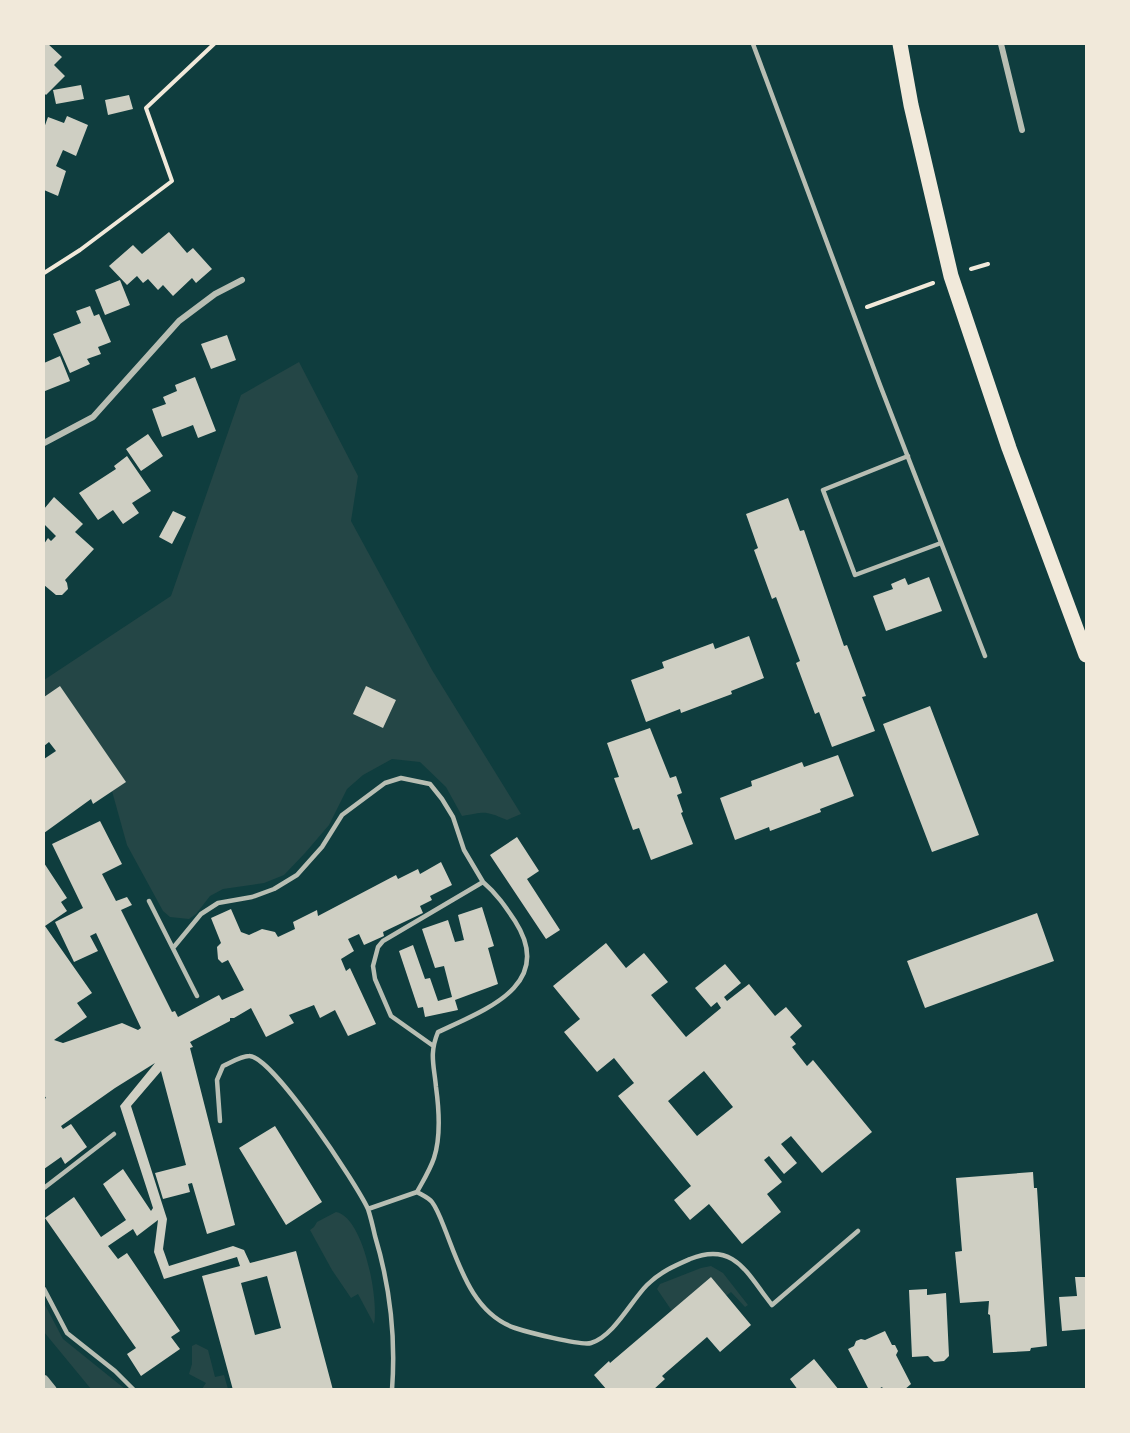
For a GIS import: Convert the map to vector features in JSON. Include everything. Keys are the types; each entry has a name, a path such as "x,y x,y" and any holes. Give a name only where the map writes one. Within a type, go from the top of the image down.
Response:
{"main road":[{"path":"900,44 910,105 951,276 1010,448 1086,654"}],"street":[{"path":"1001,44 1022,129"},
{"path":"44,443 93,417 179,321 215,294 242,280"},
{"path":"44,1380 52,1389"}],"lane":[{"path":"753,44 985,656"},
{"path":"908,456 823,490 851,565 855,575 941,543"},
{"path":"173,948 201,914 218,903 252,897 274,889 297,875 322,847 342,815 385,783 400,778 430,784 442,799 453,816 464,850 483,882 499,896 520,929 527,946 527,963 524,976 514,989 495,1003 438,1032 432,1045 431,1056 436,1088 438,1129 435,1155 417,1192 368,1209"},
{"path":"432,1045 391,1016 375,979 373,966 375,954 383,941 483,882"},
{"path":"149,901 197,996"},
{"path":"220,1121 217,1080 223,1066 249,1056 256,1058 266,1064 306,1113 368,1209 391,1305 394,1363 392,1389"},
{"path":"44,1188 114,1134"},
{"path":"417,1192 432,1201 464,1276 477,1299 493,1316 514,1328 590,1344 605,1335 647,1285 667,1269 700,1256 718,1253 738,1262 772,1305 858,1231"},
{"path":"44,1289 67,1333 134,1389"}],"path":[{"path":"44,273 80,250 172,181 146,108 214,44"},
{"path":"853,312 988,264"}],"shaded area":[{"path":"299,362 358,476 351,521 432,670 521,814 507,820 484,813 462,816 446,787 420,762 392,759 363,775 347,789 329,825 284,875 264,883 223,889 210,896 189,919 170,917 163,911 127,845 112,791 125,782 60,686 44,697 44,680 171,596 241,395"},
{"path":"336,1212 346,1217 362,1244 372,1280 374,1324 358,1294 351,1298 332,1270 310,1230 317,1222"},
{"path":"711,1266 723,1273 748,1305 745,1307 731,1292 726,1296 711,1277 672,1311 657,1289 660,1284"},
{"path":"44,1303 63,1339 125,1389 91,1389 44,1332"},
{"path":"196,1344 208,1350 215,1377 224,1375 228,1389 202,1389 206,1383 189,1374 192,1364 192,1346"}],"building":[{"path":"44,44 48,44 62,57 54,65 65,76 46,95 44,93"},
{"path":"81,85 84,99 56,104 53,90"},
{"path":"129,95 133,109 108,115 105,100"},
{"path":"67,116 88,125 76,156 63,150 56,166 66,171 58,196 44,190 44,128 48,117 64,123"},
{"path":"169,232 187,253 193,248 212,269 196,283 192,278 173,296 163,285 158,290 148,279 143,283 137,276 127,285 109,266 133,245 142,254"},
{"path":"120,280 130,305 105,315 95,290"},
{"path":"90,306 94,316 99,314 111,342 98,347 101,354 87,359 90,364 70,373 53,334 81,323 76,311"},
{"path":"227,335 236,360 211,369 201,344"},
{"path":"60,356 70,381 45,391 44,363"},
{"path":"195,377 216,431 198,438 193,425 162,437 152,409 166,404 163,397 177,391 175,385"},
{"path":"148,434 163,456 141,471 126,449"},
{"path":"127,456 151,491 132,503 139,513 123,524 113,510 98,520 79,493 116,469 114,466"},
{"path":"54,497 83,524 75,532 94,549 65,580 68,589 62,595 56,595 44,585 44,544 48,538 51,541 56,536 44,524 44,509"},
{"path":"788,498 800,531 804,530 844,646 847,645 866,696 862,697 875,731 832,747 819,712 815,714 796,663 800,661 776,597 772,599 754,550 758,548 746,514"},
{"path":"173,511 186,517 172,544 159,537"},
{"path":"929,577 942,611 886,631 873,596 893,589 891,584 905,578 908,585"},
{"path":"749,636 764,678 731,691 732,694 681,713 680,709 646,722 631,680 664,668 662,662 713,643 715,649"},
{"path":"60,686 126,782 93,804 91,799 44,833 44,759 56,751 49,742 44,746 44,697"},
{"path":"366,686 396,700 383,728 353,714"},
{"path":"930,706 979,835 932,852 883,724"},
{"path":"650,728 670,778 676,776 682,793 677,795 683,812 681,813 693,844 651,860 639,828 633,830 614,778 619,777 607,743"},
{"path":"838,755 854,796 820,809 821,812 770,831 769,827 735,840 720,798 752,786 751,781 802,762 804,767"},
{"path":"100,821 122,864 102,874 116,901 127,897 132,905 121,910 172,1012 175,1011 178,1017 219,995 222,1000 244,990 228,960 222,963 218,959 217,947 221,943 211,918 231,909 241,932 249,935 262,929 275,932 278,937 295,929 293,922 317,910 318,916 396,875 398,879 418,869 420,874 441,862 452,885 430,896 432,900 420,906 423,913 383,932 384,936 364,945 359,934 348,939 354,951 341,959 346,971 350,968 376,1024 348,1036 335,1010 320,1018 314,1005 289,1015 294,1023 266,1037 251,1008 190,1042 235,1225 207,1234 192,1183 188,1184 190,1192 163,1199 155,1173 186,1165 161,1071 131,1106 167,1219 163,1249 169,1266 233,1246 244,1250 250,1263 296,1251 333,1390 233,1390 202,1276 240,1266 237,1257 164,1279 154,1252 158,1220 137,1236 133,1229 108,1246 118,1259 127,1253 180,1331 171,1337 180,1349 141,1376 127,1354 136,1348 45,1218 74,1197 101,1237 126,1220 103,1184 123,1169 151,1211 153,1208 120,1106 155,1063 61,1126 63,1129 71,1124 87,1147 65,1164 61,1157 44,1169 44,1099 46,1098 44,1095 44,863 67,898 61,902 67,911 45,926 92,993 77,1003 87,1017 54,1040 63,1043 122,1023 138,1030 141,1028 96,933 90,936 98,951 74,962 55,922 83,908 52,844","holes":["267,1276 281,1328 255,1335 241,1283"]},
{"path":"517,837 539,871 527,879 560,930 546,939 490,855"},
{"path":"482,907 494,946 488,948 498,984 455,1000 458,1010 425,1017 423,1007 418,1008 399,951 413,945 425,979 430,978 438,1001 452,997 444,966 435,968 422,929 448,920 455,942 464,940 458,915"},
{"path":"1037,913 1054,961 925,1008 907,961"},
{"path":"606,943 626,968 644,953 668,982 651,995 686,1037 721,1008 717,1002 711,1007 695,988 725,964 741,983 724,997 727,1001 749,984 775,1016 786,1007 802,1026 790,1037 796,1044 792,1047 807,1066 813,1060 872,1132 822,1173 791,1136 781,1144 797,1163 784,1174 769,1156 764,1160 782,1182 767,1194 781,1212 742,1244 709,1204 690,1220 674,1200 691,1186 618,1096 634,1083 614,1058 597,1072 564,1032 580,1019 553,986","holes":["704,1071 733,1107 697,1136 668,1101"]},
{"path":"275,1126 322,1202 286,1225 239,1148"},
{"path":"1033,1172 1034,1188 1037,1188 1047,1346 1031,1348 1030,1351 993,1353 990,1315 988,1314 989,1301 960,1303 955,1252 962,1251 956,1178"},
{"path":"711,1277 751,1325 720,1352 707,1337 662,1376 665,1379 653,1390 607,1390 594,1375"},
{"path":"1075,1277 1086,1277 1086,1329 1062,1331 1059,1297 1077,1296"},
{"path":"927,1289 927,1295 946,1293 949,1356 944,1361 934,1362 928,1356 912,1357 909,1290"},
{"path":"885,1331 898,1351 896,1355 911,1384 904,1390 884,1390 882,1387 869,1390 848,1349 854,1346 856,1341 865,1340"},
{"path":"814,1359 839,1390 798,1390 790,1379"}]}
